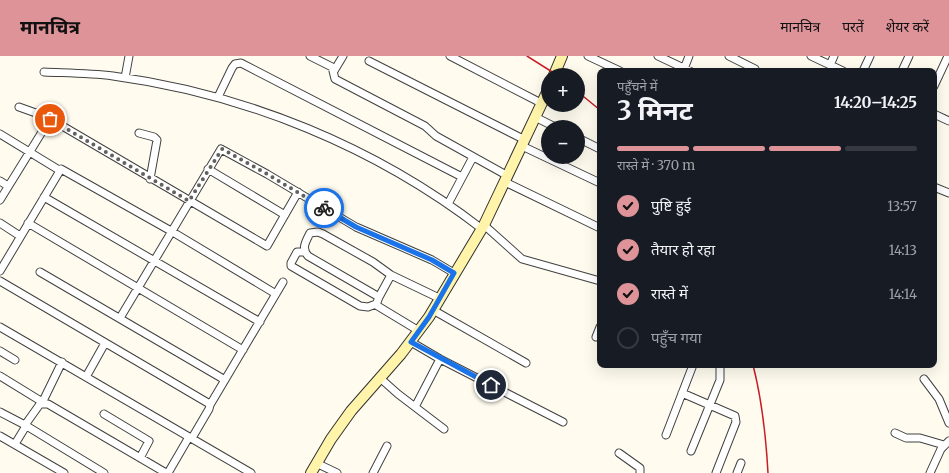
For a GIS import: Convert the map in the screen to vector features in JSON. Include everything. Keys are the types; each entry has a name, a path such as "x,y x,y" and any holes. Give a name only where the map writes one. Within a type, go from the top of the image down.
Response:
{"main road":[{"path":"557,68 562,56"},
{"path":"310,473 351,412 411,342 433,310 483,227 507,179 541,103"}],"street":[{"path":"126,78 129,56"},
{"path":"310,56 332,67 335,79 425,126 436,136 473,156 507,179 597,226"},
{"path":"334,71 343,56"},
{"path":"450,56 541,103"},
{"path":"588,56 614,68"},
{"path":"658,56 683,68"},
{"path":"687,68 689,56"},
{"path":"729,56 753,68"},
{"path":"811,56 834,68"},
{"path":"834,56 836,68"},
{"path":"864,68 870,56"},
{"path":"903,68 909,56"},
{"path":"937,80 948,56"},
{"path":"369,61 597,180"},
{"path":"218,97 232,68 238,63 241,63 462,177"},
{"path":"44,72 90,74 126,78 186,89 218,97 306,128 339,142 401,175 483,227 522,259 597,280"},
{"path":"19,107 50,119 150,179 267,246 298,192"},
{"path":"937,115 949,121"},
{"path":"535,117 541,120"},
{"path":"0,200 50,119"},
{"path":"139,133 154,137 157,140 150,179"},
{"path":"0,134 28,153 59,170 63,170 171,231 276,294"},
{"path":"585,142 597,148"},
{"path":"120,318 208,169 220,150 225,149 356,227 432,260 454,273"},
{"path":"448,204 473,156"},
{"path":"208,169 285,215"},
{"path":"0,271 59,170"},
{"path":"0,182 8,186"},
{"path":"937,188 949,193"},
{"path":"44,197 260,322"},
{"path":"28,223 243,350"},
{"path":"0,224 20,236"},
{"path":"419,331 379,308 377,300 308,256 305,252 304,245 310,233 318,232 373,262 391,275 439,298"},
{"path":"305,252 297,252 291,262 291,266 364,308 377,300 391,275"},
{"path":"40,272 225,380"},
{"path":"0,281 210,405"},
{"path":"0,376 167,473 210,405 283,282"},
{"path":"433,310 526,363"},
{"path":"0,327 251,473"},
{"path":"411,342 440,359 563,422"},
{"path":"86,376 105,343"},
{"path":"0,351 15,360"},
{"path":"415,407 440,359"},
{"path":"15,444 25,426 43,402 62,362"},
{"path":"666,435 692,368"},
{"path":"691,451 720,380 720,368"},
{"path":"380,378 444,429"},
{"path":"924,379 939,399 949,423"},
{"path":"682,393 733,414 736,418 716,473"},
{"path":"0,412 104,473"},
{"path":"104,414 149,441 140,458"},
{"path":"895,433 906,438 920,438 947,443 930,473"},
{"path":"0,436 64,473"},
{"path":"373,473 387,446"},
{"path":"619,453 640,468 640,473"},
{"path":"316,463 337,473"},
{"path":"737,473 741,463"}],"railway":[{"path":"527,56 546,68"},
{"path":"585,98 597,108"},
{"path":"754,368 763,419 768,473"}],"way so far":[{"path":"50,119 189,201 220,150 225,149 324,208"}],"route":[{"path":"324,208 356,227 432,260 454,273 429,317 411,342 491,385"}]}
